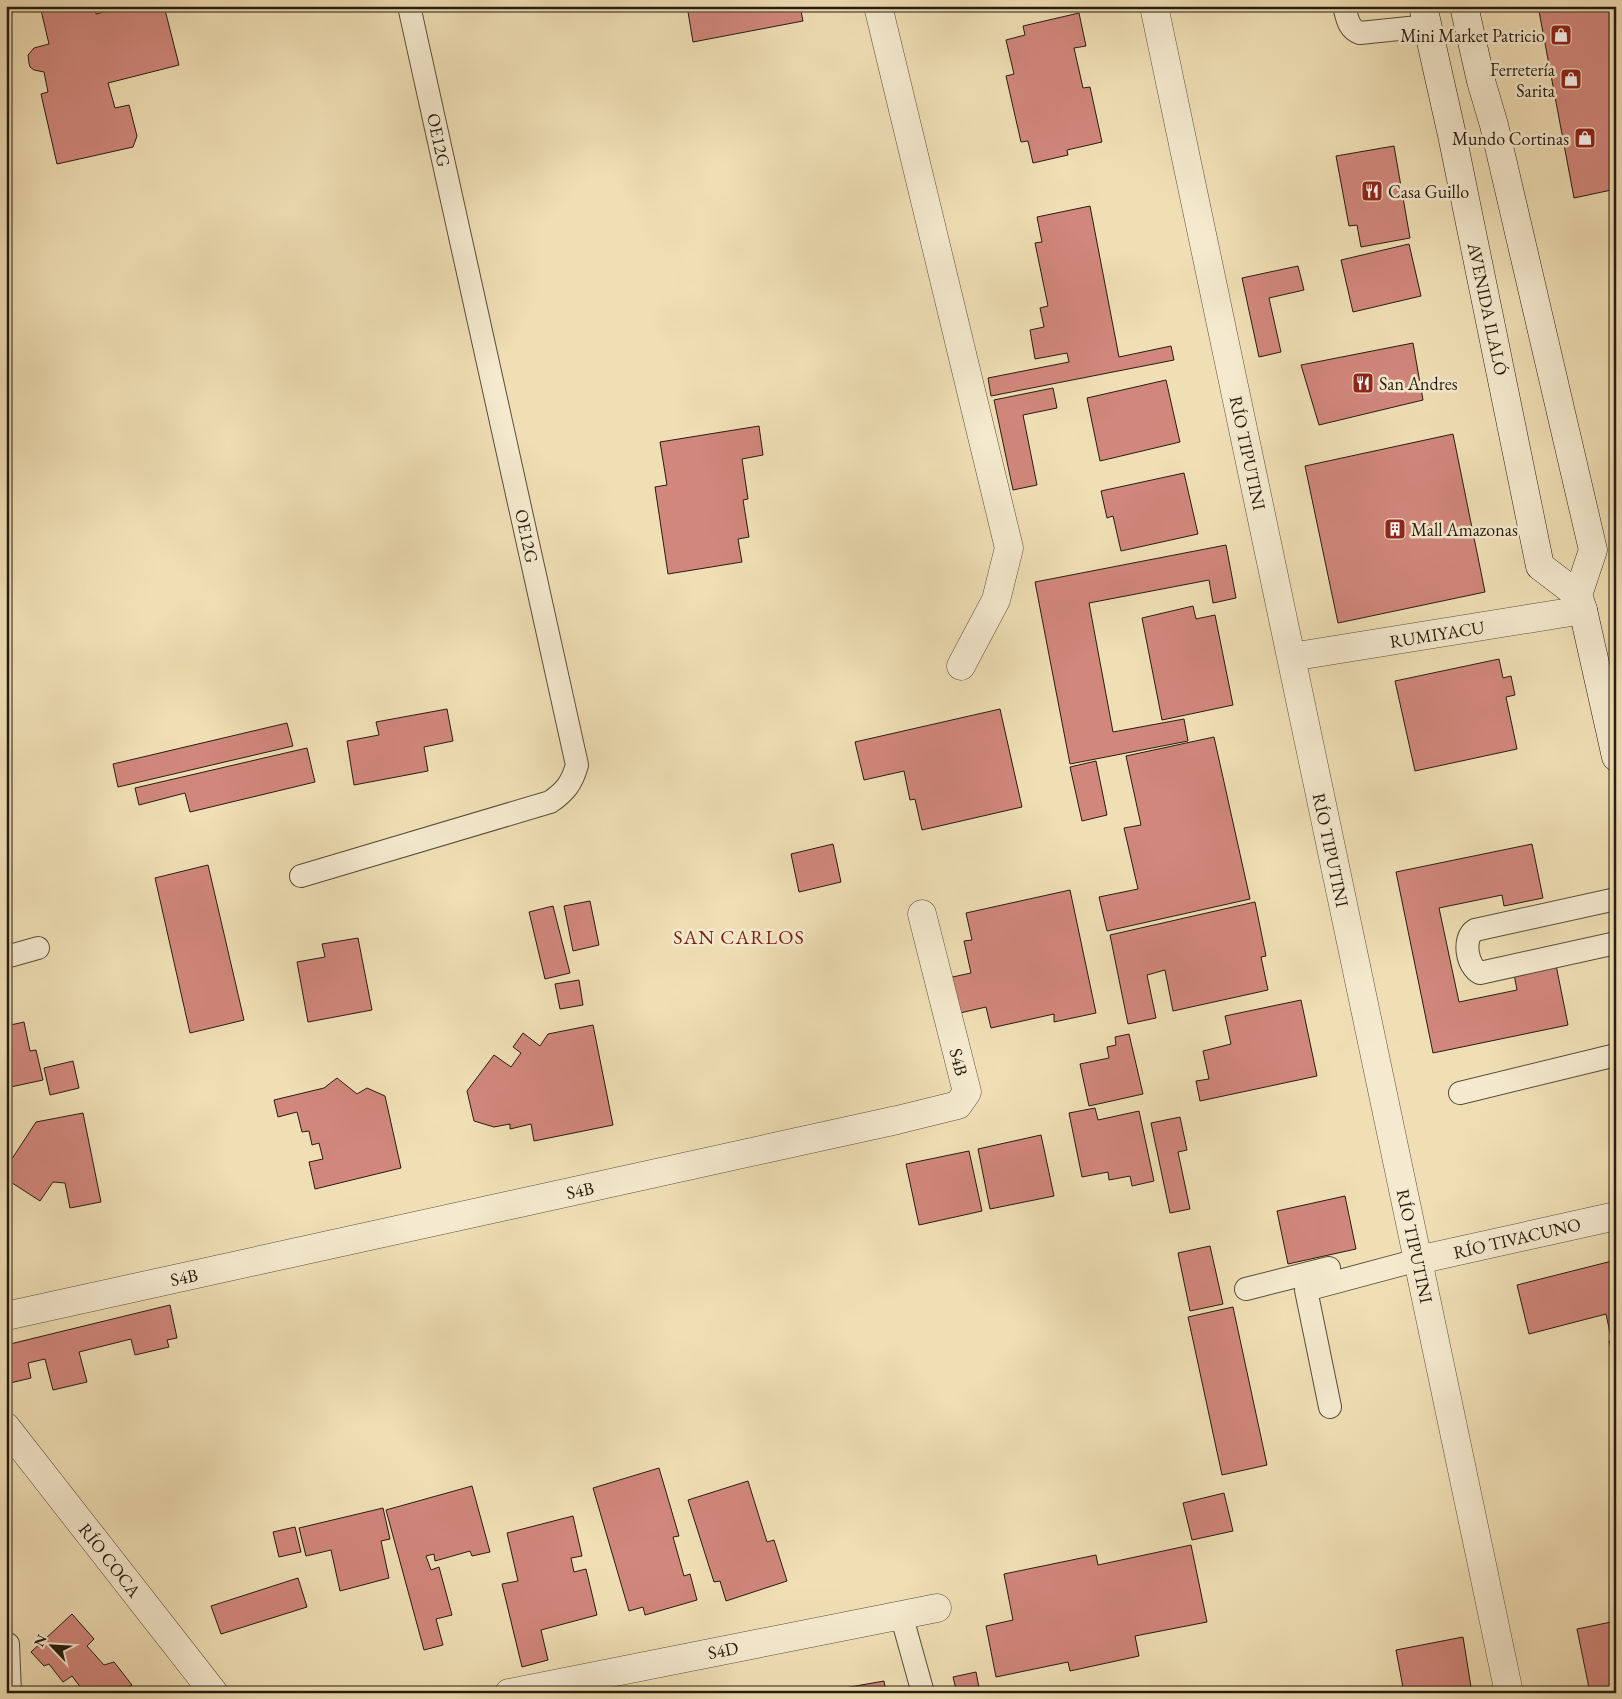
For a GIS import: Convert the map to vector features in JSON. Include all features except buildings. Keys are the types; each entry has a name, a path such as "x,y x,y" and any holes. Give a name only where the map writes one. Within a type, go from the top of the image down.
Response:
{"street":[{"path":"878,6 1008,548 996,600 961,666"},
{"name":"RÍO TIPUTINI","path":"1154,6 1509,1693"},
{"path":"1464,6 1481,81 1494,125 1592,550 1580,603 1616,757"},
{"name":"AVENIDA ILALÓ","path":"1426,16 1540,566 1580,603"},
{"name":"RUMIYACU","path":"1290,657 1580,603"},
{"name":"S4B","path":"6,1316 958,1105 967,1092 922,914"},
{"name":"RÍO TIVACUNO","path":"1416,1253 1616,1216"},
{"name":"RÍO COCA","path":"6,1427 214,1693"},
{"name":"S4D","path":"509,1693 937,1608"}],"lane":[{"name":"OE12G","path":"301,876 550,802 562,794 574,778 577,765 410,6"},
{"path":"1344,6 1350,26 1360,33 1426,16"},
{"path":"1616,899 1476,930 1470,934 1467,940 1472,966 1480,973 1616,942"},
{"path":"6,956 38,948"},
{"path":"1460,1093 1616,1055"},
{"path":"1246,1290 1416,1253"},
{"path":"1330,1407 1306,1290 1416,1253"},
{"path":"901,1614 923,1693"},
{"path":"8,1644 10,1693"}],"place":[{"name":"Mini Market Patricio","path":"1561,35"},
{"name":"Ferretería Sarita","path":"1571,79"},
{"name":"Mundo Cortinas","path":"1585,138"},
{"name":"Casa Guillo","path":"1372,191"},
{"name":"San Andres","path":"1363,383"},
{"name":"Mall Amazonas","path":"1395,529"}],"district":[{"name":"SAN CARLOS","path":"739,937"}]}
